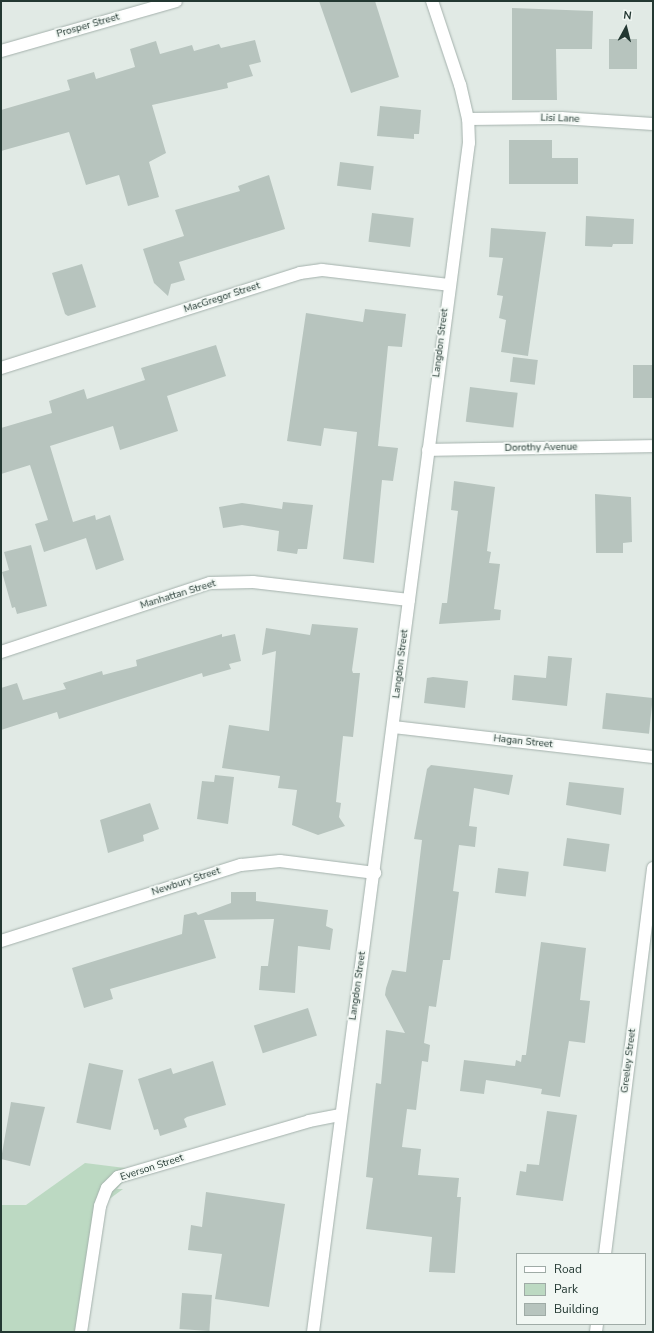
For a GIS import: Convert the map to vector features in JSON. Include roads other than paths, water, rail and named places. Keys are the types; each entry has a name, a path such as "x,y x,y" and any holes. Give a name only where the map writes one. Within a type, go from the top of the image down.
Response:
{"street":[{"name":"Prosper Street","path":"1,51 176,1"},
{"name":"Langdon Street","path":"313,1332 340,1115 376,873 449,285 469,143 468,119 432,1"},
{"name":"Lisi Lane","path":"468,119 560,118 653,124"},
{"name":"MacGregor Street","path":"1,368 300,273 322,270 449,285"},
{"name":"Dorothy Avenue","path":"428,450 653,446"},
{"name":"Manhattan Street","path":"1,652 217,582 254,582 409,600"},
{"name":"Hagan Street","path":"393,727 653,757"},
{"name":"Newbury Street","path":"1,940 242,864 280,861 376,873"},
{"name":"Greeley Street","path":"605,1253 653,868"},
{"name":"Everson Street","path":"81,1332 100,1206 107,1188 118,1177 309,1121 340,1115"}]}
